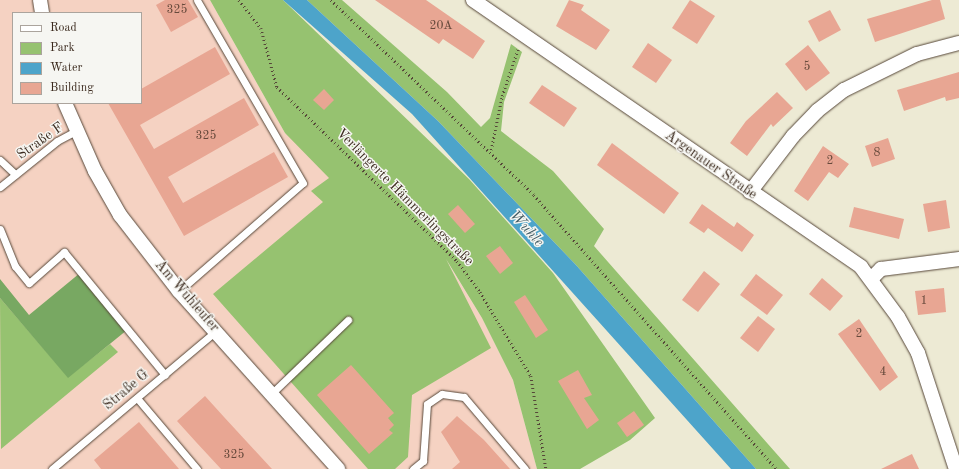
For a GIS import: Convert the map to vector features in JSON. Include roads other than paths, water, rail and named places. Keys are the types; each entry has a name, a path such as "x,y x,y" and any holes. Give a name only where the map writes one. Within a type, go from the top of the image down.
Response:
{"street":[{"path":"40,0 42,12"},
{"name":"Argenauer Straße","path":"473,0 872,278"},
{"path":"750,192 798,131 844,90 917,54 959,43"},
{"name":"Am Wuhleufer","path":"65,104 76,131 120,215 179,291 338,469"},
{"path":"956,469 918,353 872,278 880,270 959,258"}],"lane":[{"path":"179,291 303,183 197,0"},
{"name":"Straße F","path":"0,187 57,141 76,131"},
{"path":"0,160 15,174"},
{"path":"0,229 15,266 28,284 64,252 165,376"},
{"path":"271,394 348,320"},
{"name":"Straße G","path":"52,469 165,376 216,331"},
{"path":"413,469 423,461 427,404 442,394 464,398 525,469"},
{"path":"137,398 197,469"}],"water":[{"name":"Wuhle","path":"283,0 307,0 438,121 576,265 756,469 731,469 412,114"}]}
